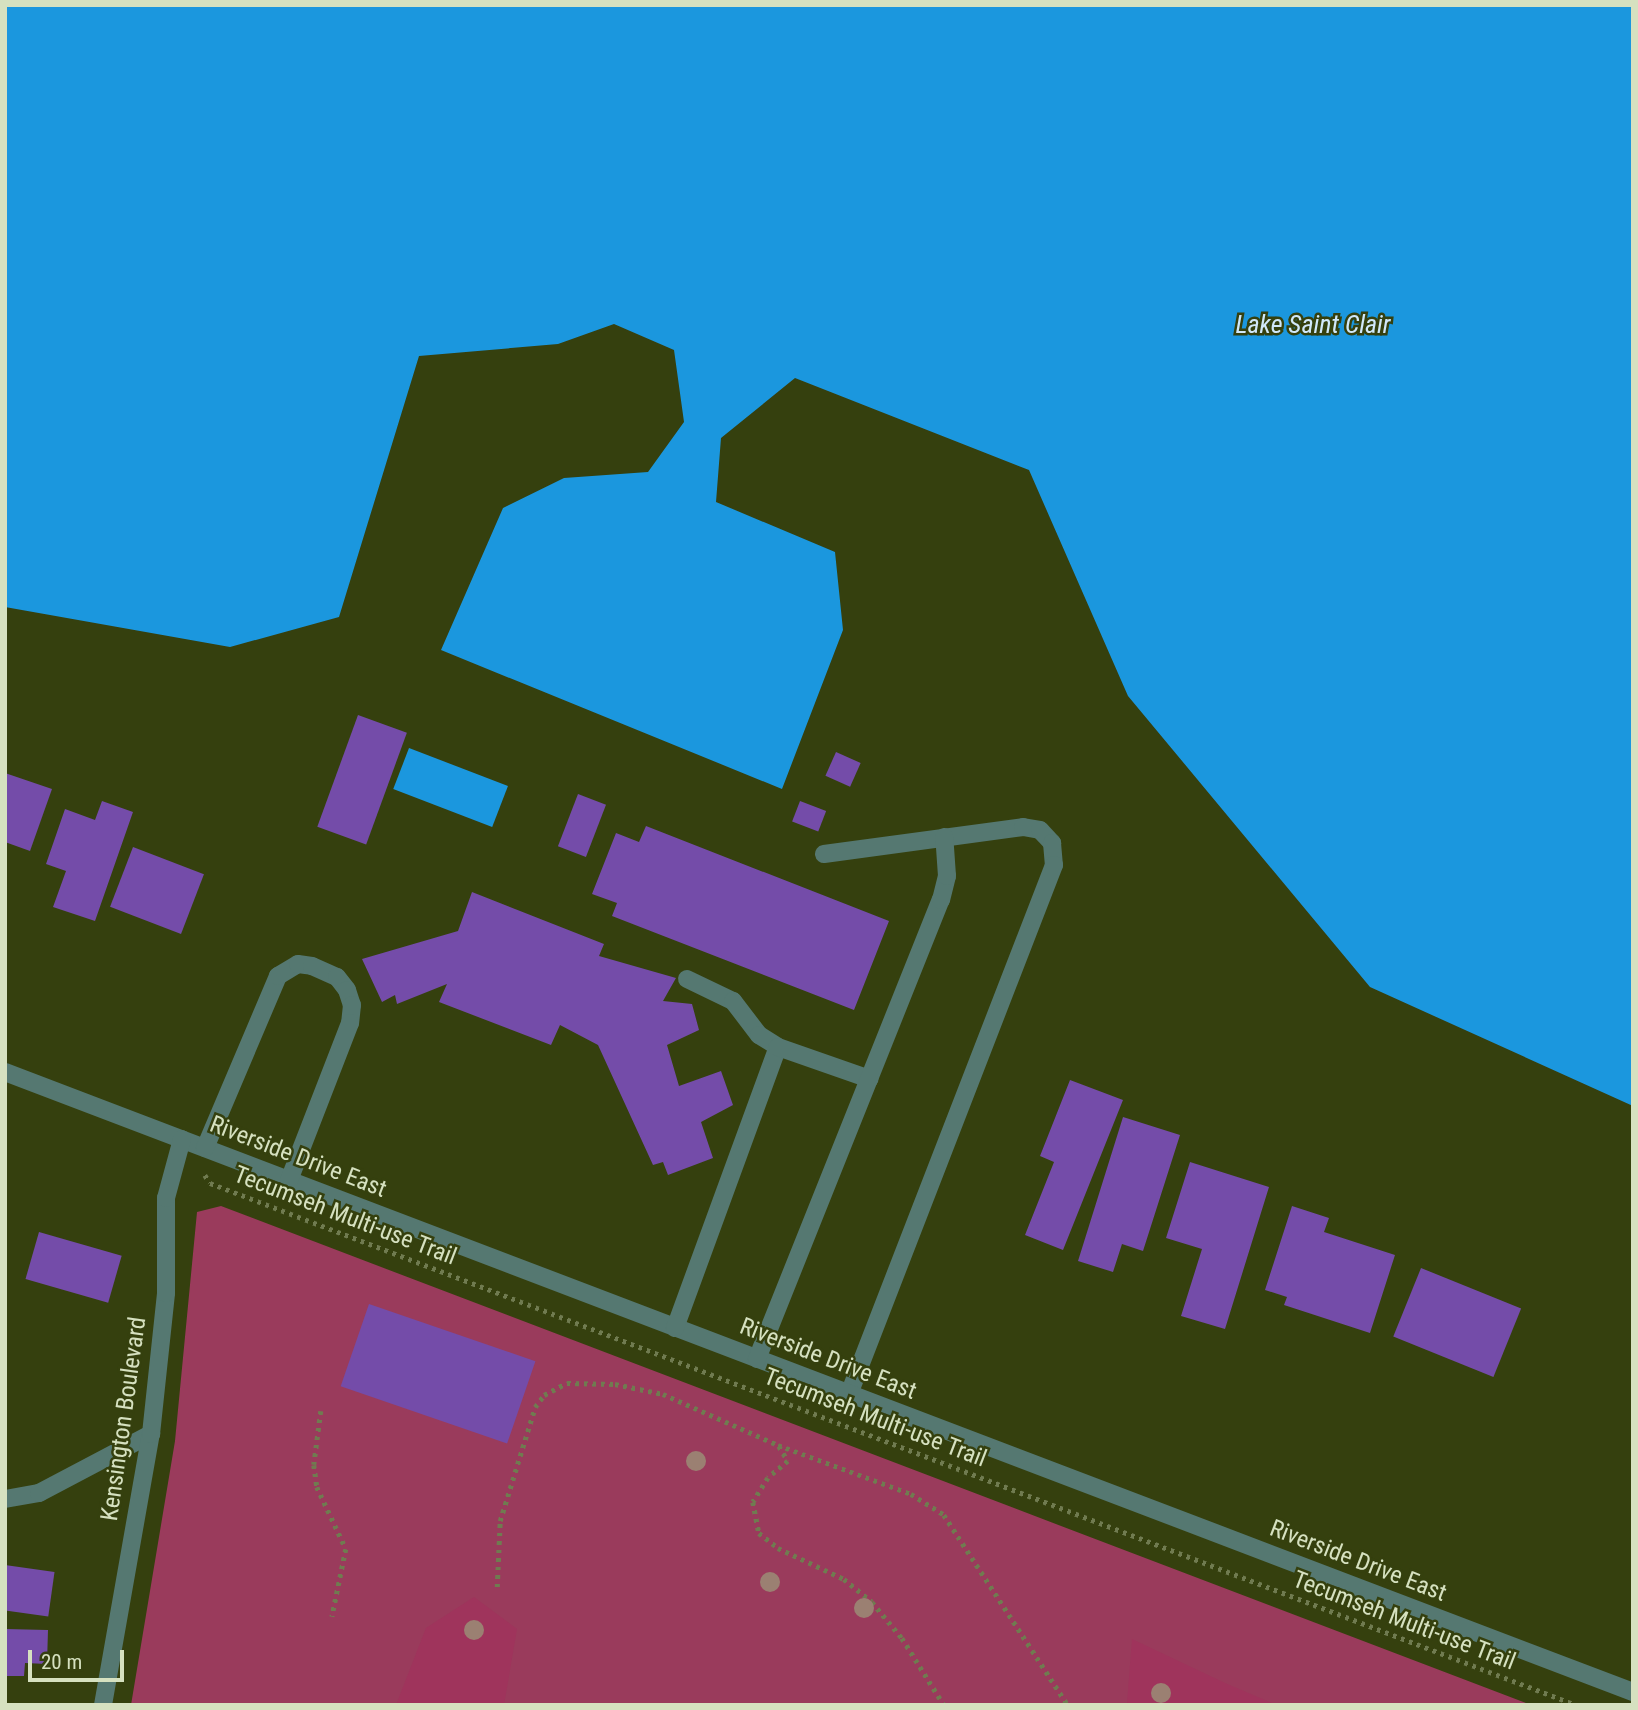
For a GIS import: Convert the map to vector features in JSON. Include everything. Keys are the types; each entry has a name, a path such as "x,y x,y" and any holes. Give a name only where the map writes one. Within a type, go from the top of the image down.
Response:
{"street":[{"path":"824,853 1023,827 1040,830 1052,843 1054,865 849,1394"},
{"path":"757,1359 941,900 947,876 944,837"},
{"path":"205,1148 271,989 290,967 312,966 337,977 347,990 350,1023 289,1180"},
{"path":"687,979 733,1001 759,1035 778,1047 870,1079"},
{"path":"675,1328 778,1047"},
{"name":"Riverside Drive East","path":"5,1072 1633,1692"},
{"name":"Kensington Boulevard","path":"103,1705 151,1434 166,1293 166,1198 182,1139"},
{"path":"5,1499 39,1493 151,1434"}],"path":[{"name":"Tecumseh Multi-use Trail","path":"182,1139 210,1183 1576,1705"},
{"path":"497,1587 500,1521 511,1475 536,1408 554,1388 567,1383 615,1384 663,1394 778,1445 911,1494 944,1515 1068,1705"},
{"path":"321,1411 314,1465 317,1487 346,1549 332,1617"},
{"path":"778,1445 788,1461 756,1493 752,1515 758,1533 778,1548 844,1579 872,1602 902,1638 944,1705"}],"shaded area":[{"path":"221,1206 1531,1705 131,1705 175,1441 197,1212"},
{"path":"474,1597 517,1629 504,1705 396,1705 426,1628"},
{"path":"1132,1639 1225,1683 1277,1705 1127,1703"}],"water":[{"name":"Lake Saint Clair","path":"5,5 1633,5 1633,1106 1370,987 1128,696 1029,470 795,378 721,438 716,502 835,552 843,630 782,789 441,650 503,508 564,478 648,472 684,422 674,350 614,324 558,344 419,356 339,617 230,647 5,607"},
{"path":"409,748 508,786 492,827 393,789"}],"building":[{"path":"358,715 407,733 366,845 317,827"},
{"path":"836,752 861,763 850,787 825,776"},
{"path":"5,773 52,789 30,851 5,842"},
{"path":"578,794 606,805 586,857 558,846"},
{"path":"102,801 133,812 95,921 53,907 66,871 46,864 65,809 95,820"},
{"path":"800,801 826,811 818,832 792,822"},
{"path":"646,826 889,921 854,1010 612,916 617,903 592,894 616,833 639,842"},
{"path":"133,847 204,874 181,934 110,907"},
{"path":"472,892 604,944 599,956 676,978 663,1001 692,1004 699,1030 667,1045 679,1086 721,1071 733,1105 701,1122 713,1158 668,1175 663,1162 653,1165 598,1045 560,1025 551,1045 439,1002 447,984 397,1004 395,995 382,1002 362,959 458,931"},
{"path":"1070,1080 1123,1100 1063,1250 1025,1235 1054,1162 1040,1156"},
{"path":"1123,1117 1180,1135 1143,1251 1122,1244 1113,1272 1078,1261"},
{"path":"1190,1162 1269,1187 1225,1329 1181,1316 1202,1249 1166,1238"},
{"path":"1292,1206 1329,1218 1324,1232 1395,1255 1370,1333 1284,1305 1287,1297 1265,1290"},
{"path":"39,1232 122,1256 108,1303 25,1279"},
{"path":"1421,1268 1521,1308 1493,1377 1393,1337"},
{"path":"369,1304 535,1361 507,1444 341,1386"},
{"path":"5,1565 55,1572 48,1617 5,1610"},
{"path":"5,1629 48,1630 47,1664 25,1663 24,1676 5,1676"}]}
